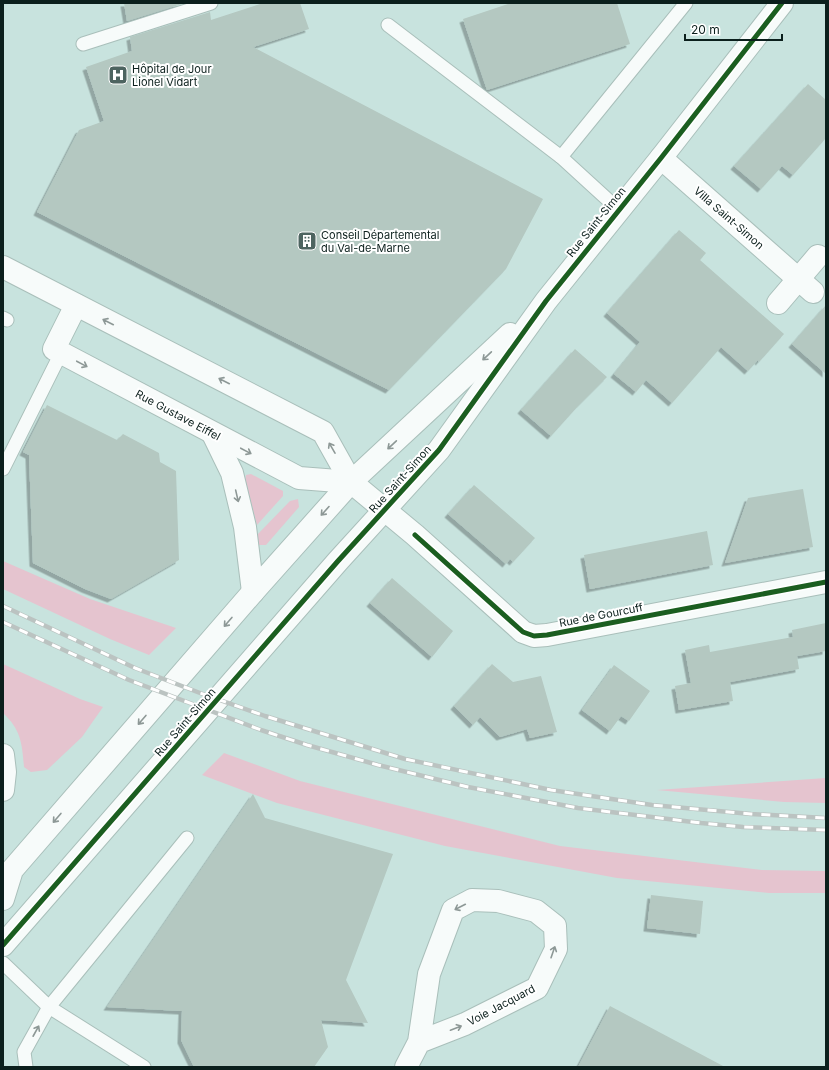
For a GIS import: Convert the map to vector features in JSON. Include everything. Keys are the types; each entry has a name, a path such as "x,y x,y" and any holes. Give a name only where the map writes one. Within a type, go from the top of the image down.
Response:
{"street":[{"name":"Rue Saint-Simon","path":"3,945 334,566 439,450 546,301 661,158 782,3"},
{"name":"Villa Saint-Simon","path":"661,158 806,285"},
{"path":"778,303 806,285 818,256"},
{"path":"3,268 323,432 351,482 385,510"},
{"name":"Rue Saint-Simon","path":"3,899 6,870 351,482 546,301"},
{"path":"61,353 54,349 76,305"},
{"name":"Rue Gustave Eiffel","path":"61,353 299,478 351,482"},
{"path":"213,434 232,473 244,527 253,592"},
{"name":"Rue de Gourcuff","path":"385,510 421,540 523,632 534,636 547,635 826,582"},
{"path":"3,755 5,772 3,790"},
{"name":"Voie Jacquard","path":"406,1067 419,1042 429,974 453,910 472,900 498,901 536,911 555,926 556,949 537,988 465,1024 419,1042"}],"lane":[{"path":"83,44 211,3"},
{"path":"561,157 686,3"},
{"path":"388,25 561,157 619,210"},
{"path":"3,469 61,353"},
{"path":"26,1067 24,1052 49,1007 188,838"},
{"path":"3,963 49,1007 144,1067"}],"shaded area":[{"path":"251,474 283,491 283,496 257,525 245,480 246,475"},
{"path":"298,499 299,507 266,545 258,545 257,535 290,501"},
{"path":"3,561 90,599 176,628 149,655 110,639 3,589"},
{"path":"3,664 80,699 103,707 82,737 47,770 31,772 24,767 20,737 14,725 3,713"},
{"path":"224,753 300,781 560,846 762,870 826,871 826,893 769,893 617,878 445,846 277,803 202,775"},
{"path":"826,778 826,803 784,802 657,790"}],"building":[{"path":"124,3 185,3 127,21"},
{"name":"Conseil Départemental du Val-de-Marne","path":"263,3 300,3 309,29 253,47 543,199 506,269 389,390 37,212 79,130 104,121 86,67 132,51 130,37 210,12 211,20"},
{"path":"511,3 617,3 630,44 487,90 463,19"},
{"path":"808,84 826,100 826,138 793,175 782,166 761,189 734,166"},
{"path":"679,230 706,253 700,260 784,334 759,362 758,360 748,371 721,347 672,403 646,380 636,392 614,374 640,342 607,313"},
{"path":"826,305 826,374 792,344"},
{"path":"575,349 607,377 551,436 521,410"},
{"path":"47,405 117,440 123,434 159,453 160,462 176,471 179,560 111,599 85,589 33,563 29,455 23,452"},
{"path":"474,485 535,538 513,562 510,559 506,564 448,514"},
{"path":"803,489 813,547 725,563 748,498"},
{"path":"707,531 713,565 590,589 584,555"},
{"path":"392,578 453,631 432,657 370,603"},
{"path":"826,623 826,651 797,656 799,669 730,682 733,701 679,710 675,686 691,683 685,650 709,645 710,652 793,637 792,630"},
{"path":"492,664 513,682 541,676 557,732 530,738 527,729 500,737 480,717 473,725 454,706"},
{"path":"614,665 650,691 629,721 621,716 610,731 582,710"},
{"path":"253,794 265,818 393,854 346,980 368,1023 321,1020 328,1047 314,1067 194,1067 181,1040 182,1011 107,1007"},
{"path":"651,895 703,901 700,934 647,928"},
{"path":"610,1006 725,1067 578,1067"}],"railway":[{"path":"3,606 135,668 200,693 265,716 405,759 551,790 652,805 751,814 826,818"},
{"path":"3,622 129,680 261,730 378,765 468,787 578,808 743,827 826,830"}],"cycle path":[{"path":"3,945 338,561 439,450 546,301 661,158 782,3"},
{"path":"415,535 523,632 534,636 547,635 826,582"}],"place":[{"name":"Hôpital de Jour Lionel Vidart","path":"118,75"},
{"name":"Conseil Départemental du Val-de-Marne","path":"307,241"}]}
